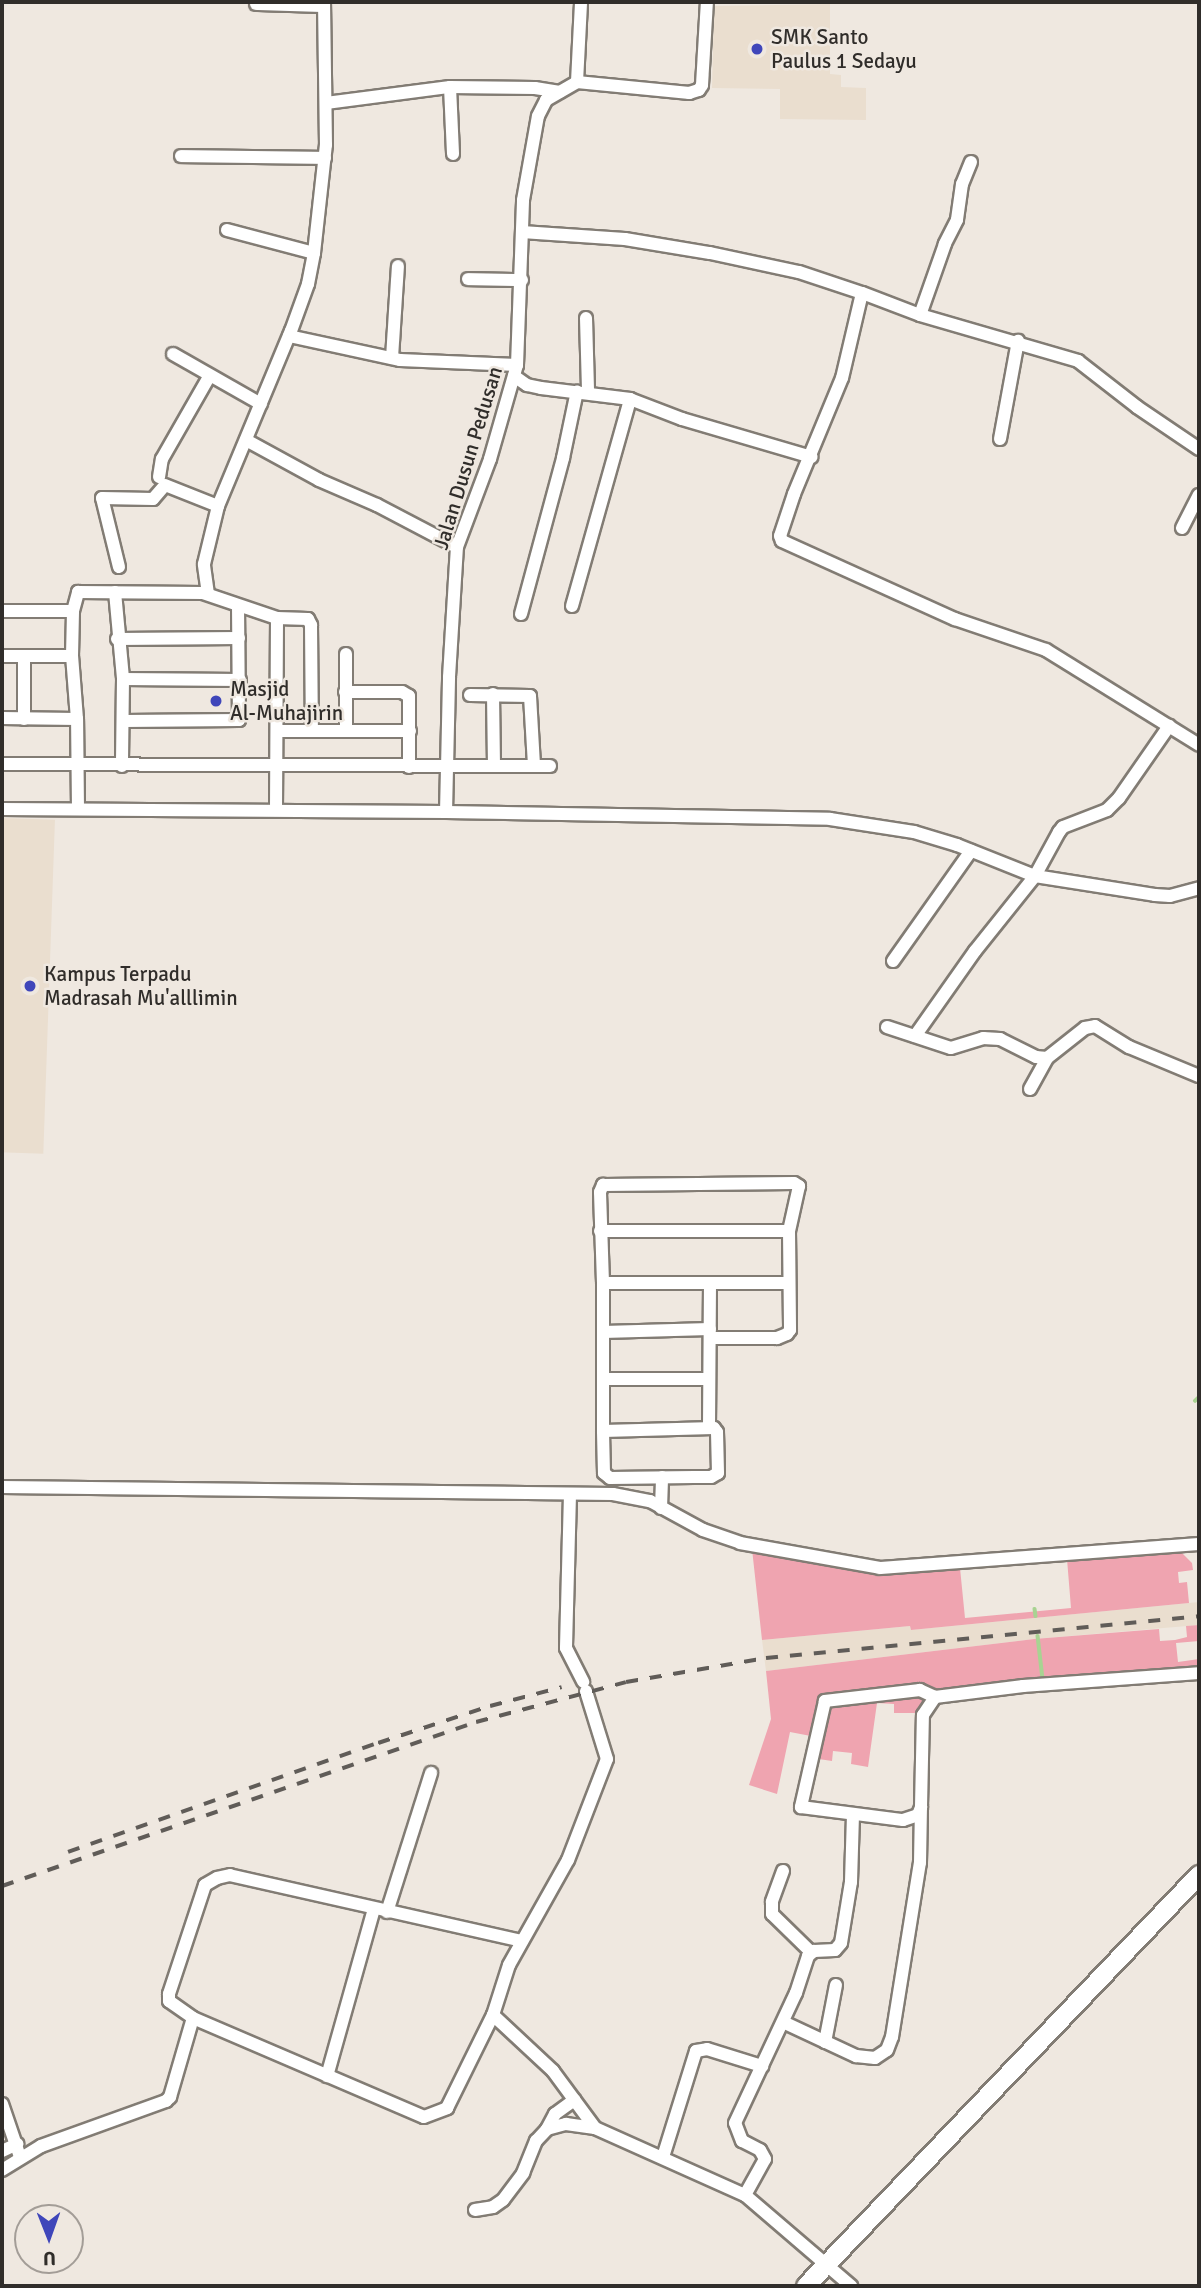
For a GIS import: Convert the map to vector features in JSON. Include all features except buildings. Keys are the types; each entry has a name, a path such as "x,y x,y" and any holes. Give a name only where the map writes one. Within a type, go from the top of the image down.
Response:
{"street":[{"path":"581,2 577,82 689,93 702,85 707,2"},
{"path":"208,594 204,564 218,506 308,284 325,158 324,4 256,4"},
{"name":"Jalan Dusun Pedusan","path":"446,812 449,677 457,547 490,459 515,370 528,160 538,116 546,100 577,82"},
{"path":"326,103 450,87 535,88 561,92"},
{"path":"450,87 453,154"},
{"path":"181,156 325,158"},
{"path":"920,315 945,244 957,220 960,197 971,162"},
{"path":"227,230 314,253"},
{"path":"522,232 625,239 799,272 920,315 1017,341 1078,361 1137,407 1199,449"},
{"path":"392,358 398,265"},
{"path":"468,279 522,280"},
{"path":"862,293 842,378 780,536 785,544 954,619 1046,650 1199,745"},
{"path":"521,614 582,391 586,318"},
{"path":"289,336 392,358 515,370 527,384 630,399 682,419 811,457"},
{"path":"1000,439 1017,341"},
{"path":"173,354 209,377 261,404"},
{"path":"159,477 162,459 209,377"},
{"path":"572,606 630,399"},
{"path":"246,440 319,480 377,505 457,547"},
{"path":"119,567 103,498 153,499 163,485 218,506"},
{"path":"1182,528 1199,495"},
{"path":"78,809 78,719 72,656 73,611 78,592 208,594 238,607 277,618 304,618 312,625 312,730"},
{"path":"116,593 117,639 123,679 122,766"},
{"path":"124,721 237,721 240,718 238,607"},
{"path":"2,611 73,611"},
{"path":"276,810 277,618"},
{"path":"117,639 239,638"},
{"path":"346,654 346,730"},
{"path":"2,656 72,656"},
{"path":"23,719 24,656"},
{"path":"123,679 240,680"},
{"path":"345,692 406,694 410,700 409,767"},
{"path":"493,694 494,766"},
{"path":"470,695 528,695 532,698 534,766"},
{"path":"2,718 78,719"},
{"path":"918,1031 1035,876 1063,827 1100,813 1119,798 1169,726"},
{"path":"278,731 410,731"},
{"path":"2,764 550,766"},
{"path":"2,809 446,812 844,820 914,832 1035,876 1155,895 1170,896 1199,888"},
{"path":"893,961 971,851"},
{"path":"1030,1089 1047,1058 1085,1028 1095,1026 1129,1047 1199,1076"},
{"path":"887,1027 918,1031 951,1048 983,1038 1000,1039 1036,1057 1047,1058"},
{"path":"603,1332 778,1338 787,1334 790,1330 789,1231 800,1190 794,1183 607,1183 600,1192 603,1283 603,1332 603,1431 604,1473 610,1478 662,1477 715,1475 719,1469 717,1432 709,1427 603,1431"},
{"path":"600,1231 789,1231"},
{"path":"603,1283 789,1283"},
{"path":"709,1427 710,1283"},
{"path":"603,1379 709,1379"},
{"path":"639,1477 640,1498"},
{"path":"661,1508 662,1477"},
{"path":"2,1488 613,1494 640,1498 703,1530 740,1543 880,1568 1199,1544"},
{"path":"522,1941 238,1876 217,1878 205,1885 169,1994 175,2008 192,2018 415,2116 440,2113 447,2108 493,2015 502,1980 568,1860 607,1759 584,1687 566,1648 570,1494"},
{"path":"922,1807 912,1819 853,1815 801,1807 825,1701 920,1690 935,1698 1023,1686 1199,1673"},
{"path":"783,2022 868,2058 881,2055 890,2044 920,1863 923,1715 935,1698"},
{"path":"327,2076 381,1910 430,1773"},
{"path":"783,1871 772,1902 772,1914 811,1952 831,1952 841,1943 851,1882 853,1815"},
{"path":"806,2286 1199,1875"},
{"path":"745,2195 765,2159 760,2150 742,2141 734,2123 783,2022 811,1952"},
{"path":"825,2042 836,1985"},
{"path":"493,2015 539,2057 595,2129"},
{"path":"2,2151 40,2146 166,2101 170,2097 192,2018"},
{"path":"663,2157 696,2051 707,2049 762,2066"},
{"path":"475,2210 493,2207 503,2200 523,2173 536,2141 555,2114 574,2100"},
{"path":"2,2104 18,2151"},
{"path":"547,2129 566,2124 595,2129 745,2195 852,2286"},
{"path":"2,2169 18,2151"}],"shaded area":[{"name":"SMK Santo Paulus 1 Sedayu","path":"830,4 830,74 841,75 841,87 866,88 866,120 780,119 780,89 712,88 714,6"},
{"name":"Kampus Terpadu Madrasah Mu'alllimin","path":"2,818 55,820 43,1154 2,1152"},
{"path":"752,1549 881,1573 960,1568 965,1618 1071,1608 1067,1559 1178,1549 1192,1563 1193,1570 1178,1572 1179,1583 1187,1582 1189,1603 911,1630 910,1626 762,1640"},
{"path":"1199,1602 1199,1625 1034,1639 766,1671 762,1640 910,1626 911,1630"},
{"path":"1199,1625 1199,1641 1176,1643 1178,1662 1199,1659 1199,1670 928,1697 919,1713 894,1713 894,1704 877,1703 868,1767 851,1764 852,1753 833,1751 832,1761 812,1758 816,1737 790,1732 777,1794 749,1785 771,1719 766,1671 1034,1639 1159,1629 1160,1641 1175,1640 1187,1637 1186,1626"}],"waterway":[{"path":"1195,1401 1199,1397"},
{"path":"1035,1609 1036,1616"},
{"path":"1038,1636 1043,1679"}],"railway":[{"path":"2,1886 476,1722 626,1682 766,1658 1199,1616"},
{"path":"68,1852 378,1743 490,1706 562,1687"}],"place":[{"name":"SMK Santo Paulus 1 Sedayu","path":"757,49"},
{"name":"Masjid Al-Muhajirin","path":"216,701"},
{"name":"Kampus Terpadu Madrasah Mu'alllimin","path":"30,986"}]}
